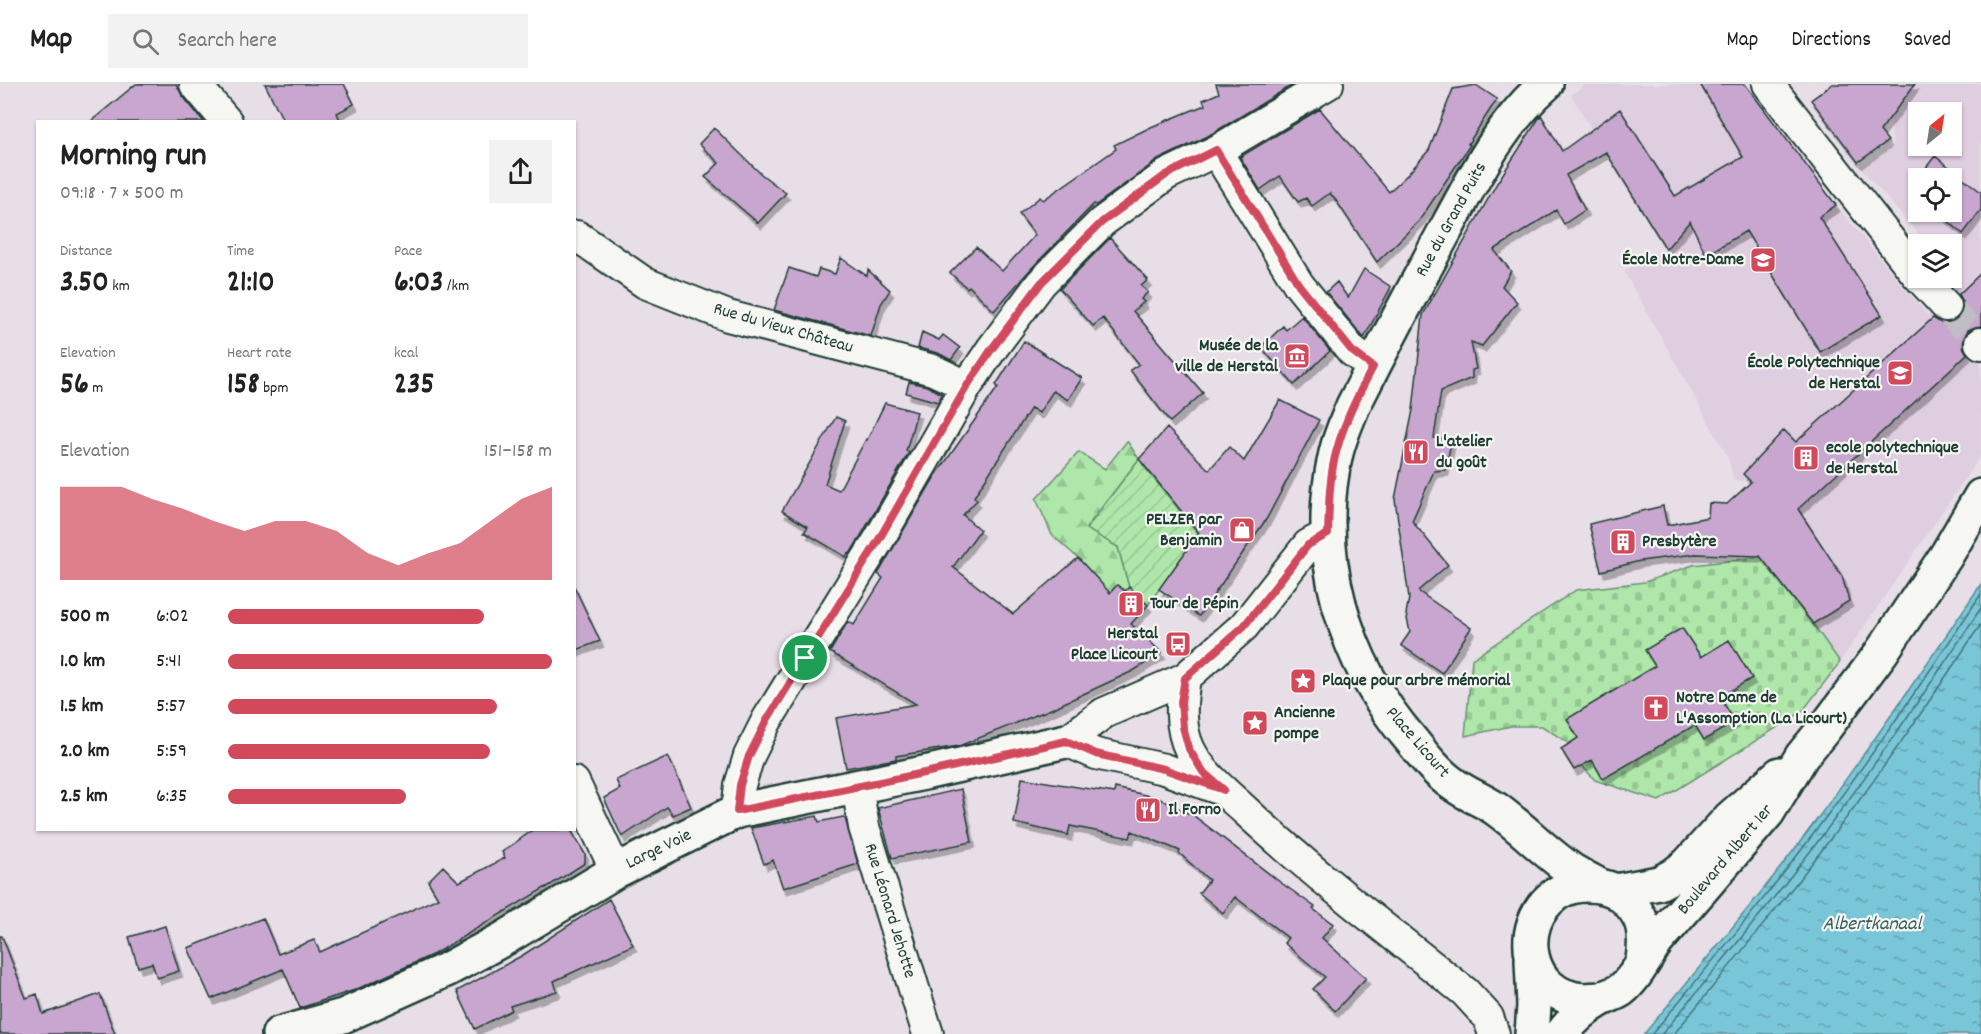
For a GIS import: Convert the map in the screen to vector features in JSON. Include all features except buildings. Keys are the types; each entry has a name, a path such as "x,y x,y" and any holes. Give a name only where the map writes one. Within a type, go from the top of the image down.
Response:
{"street":[{"path":"195,84 225,120"},
{"path":"737,811 740,785 749,756 767,720 878,541 967,386 1041,283 1102,222 1166,175 1216,150 1328,84"},
{"name":"Rue du Grand Puits","path":"1373,367 1484,160 1517,114 1546,84"},
{"path":"1768,84 1908,263"},
{"path":"1216,150 1299,285 1352,351 1373,367"},
{"name":"Rue du Vieux Château","path":"577,236 645,283 728,316 933,370 967,386"},
{"path":"1929,288 1946,306"},
{"name":"Place Licourt","path":"1373,367 1353,406 1336,451 1330,488 1328,534 1332,573 1354,651 1369,681 1399,727 1435,768 1453,784 1496,809 1569,869 1607,888"},
{"name":"Boulevard Albert 1er","path":"1947,556 1981,496"},
{"name":"Boulevard Albert 1er","path":"1562,1034 1580,1015 1601,999 1619,991 1634,978 1643,960 1657,941 1768,812 1802,756 1851,694 1947,556 1981,515"},
{"path":"1066,741 1104,713 1185,678 1244,626 1308,545 1328,534"},
{"path":"1185,678 1181,702 1183,727 1189,749 1203,772 1286,848 1465,992 1488,1017 1494,1034"},
{"path":"1066,741 1096,754 1164,769 1224,790"},
{"name":"Large Voie","path":"279,1034 343,1016 446,970 505,939 616,871 737,811 1066,741"},
{"name":"Boulevard Albert 1er","path":"1532,1034 1534,1006 1530,933 1536,915 1547,900 1562,890 1580,885 1607,888 1659,883 1674,875 1688,864 1750,798 1802,756"},
{"path":"576,786 616,871"},
{"name":"Rue Léonard Jehotte","path":"857,787 864,827 928,1034"},
{"path":"1607,888 1631,904 1642,921 1646,940 1643,960"},
{"path":"1532,960 1547,984 1562,994 1581,1000 1601,999"}],"shaded area":[{"path":"1586,84 1745,84 1836,205 1928,315 1955,288 1962,288 1962,234 1918,234 1861,168 1893,148 1890,117 1899,84 1981,84 1981,455 1840,662 1761,557 1738,494 1750,482 1734,480 1728,457 1624,271 1665,249 1571,95"}],"green space":[{"path":"1127,441 1139,459 1086,528 1118,547 1129,587 1125,591 1117,585 1110,593 1078,558 1052,535 1036,499 1079,452 1105,469"},
{"path":"1139,459 1199,533 1148,605 1129,587 1118,547 1086,529"},
{"path":"1761,557 1840,662 1802,712 1659,801 1595,780 1567,742 1542,726 1511,726 1465,736 1472,659 1576,590 1645,582 1693,565"}],"water":[{"name":"Albertkanaal","path":"1981,584 1981,1034 1644,1034 1795,849 1899,704"}],"tunnel":[{"path":"1946,306 1980,343"}],"place":[{"name":"École Notre-Dame","path":"1763,260"},
{"name":"Musée de la ville de Herstal","path":"1297,356"},
{"name":"École Polytechnique de Herstal","path":"1900,373"},
{"name":"L'atelier du goût","path":"1416,452"},
{"name":"ecole polytechnique de Herstal","path":"1806,458"},
{"name":"PELZER par Benjamin","path":"1242,530"},
{"name":"Presbytère","path":"1623,542"},
{"name":"Tour de Pépin","path":"1131,604"},
{"name":"Herstal Place Licourt","path":"1178,644"},
{"name":"Plaque pour arbre mémorial","path":"1303,681"},
{"name":"Notre Dame de L'Assomption (La Licourt)","path":"1656,708"},
{"name":"Ancienne pompe","path":"1255,723"},
{"name":"Il Forno","path":"1148,810"}],"route":[{"path":"1216,150 1299,285 1352,351 1373,367 1353,406 1336,451 1330,488 1328,534 1308,545 1244,626 1185,678 1181,702 1183,727 1189,749 1203,772 1224,790 1164,769 1096,754 1066,741 929,772 737,811 740,785 749,756 767,720 805,658 878,541 967,386 1041,283 1102,222 1166,175 1216,150"}]}
